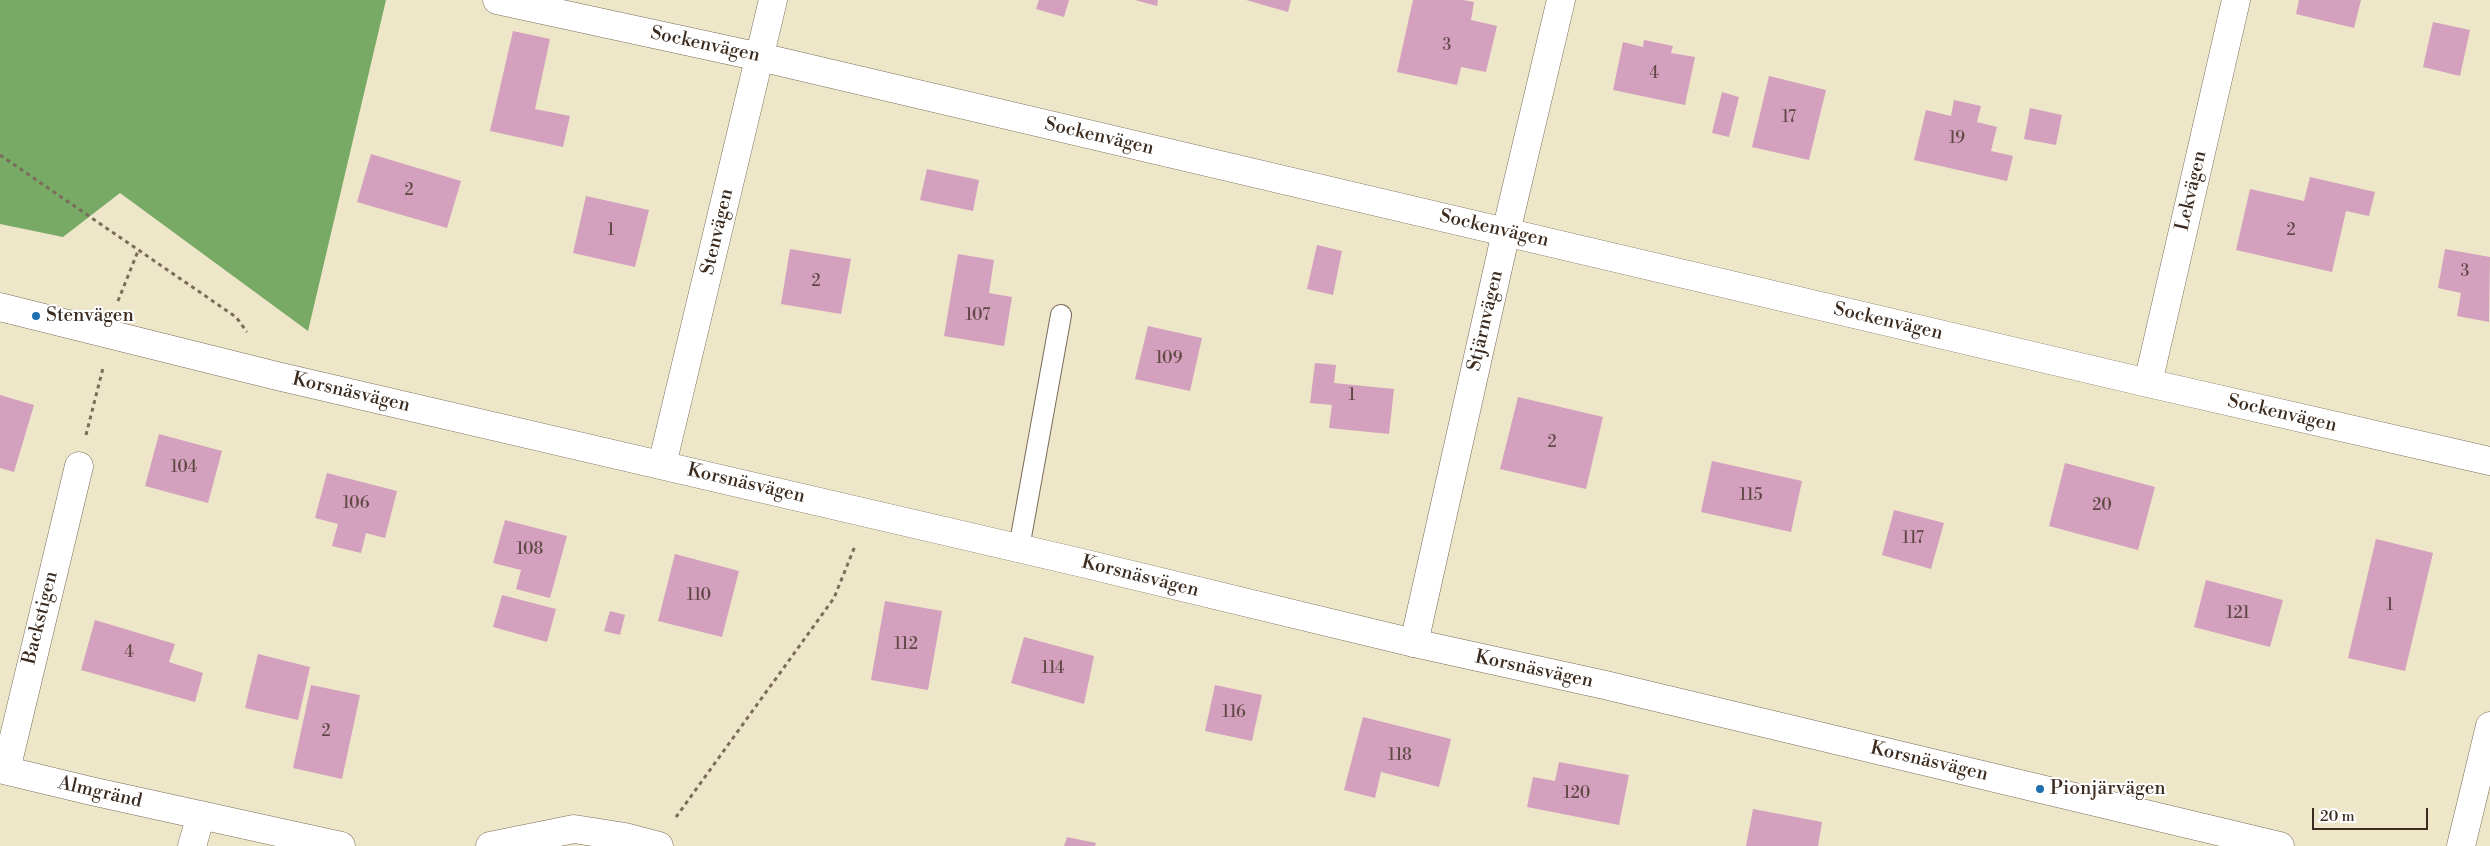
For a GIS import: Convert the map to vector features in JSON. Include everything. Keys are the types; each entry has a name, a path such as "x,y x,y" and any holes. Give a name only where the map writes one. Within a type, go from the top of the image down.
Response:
{"street":[{"name":"Sockenvägen","path":"497,0 760,57 2148,383 2490,461"},
{"name":"Stenvägen","path":"662,465 773,0"},
{"name":"Stjärnvägen","path":"1414,643 1560,0"},
{"name":"Lekvägen","path":"2148,383 2236,0"},
{"name":"Korsnäsvägen","path":"0,307 277,376 1019,548 1414,643 1614,688 2280,846"},
{"name":"Backstigen","path":"3,769 79,466"},
{"path":"2461,846 2490,726"},
{"name":"Almgränd","path":"3,769 341,846"},
{"path":"192,846 201,815"},
{"path":"490,846 574,829 625,836 656,845"}],"lane":[{"path":"1019,548 1061,315"}],"path":[{"path":"0,155 236,317 277,376"},
{"path":"79,466 113,336 118,300 138,251"},
{"path":"656,845 702,784 834,598 856,546 863,512"}],"green space":[{"path":"0,0 386,0 308,331 120,193 63,237 0,224"}],"building":[{"path":"1039,0 1069,0 1064,17 1036,9"},
{"path":"1135,0 1158,0 1157,6"},
{"path":"1246,0 1291,0 1288,12"},
{"path":"1413,0 1463,0 1474,2 1471,20 1497,26 1486,72 1461,67 1457,85 1397,72"},
{"path":"2299,0 2361,0 2354,28 2296,14"},
{"path":"2433,22 2470,30 2460,76 2423,67"},
{"path":"513,31 550,39 535,109 570,116 563,147 490,131"},
{"path":"1644,40 1673,46 1671,53 1695,57 1685,105 1613,90 1623,42 1643,47"},
{"path":"1769,76 1826,90 1809,160 1752,147"},
{"path":"1722,92 1739,97 1729,137 1712,133"},
{"path":"1954,100 1981,106 1977,122 1997,127 1991,151 2013,156 2007,181 1914,160 1926,110 1951,116"},
{"path":"2030,108 2062,115 2056,145 2024,139"},
{"path":"371,154 461,181 447,228 357,202"},
{"path":"927,169 979,180 973,211 920,200"},
{"path":"2310,177 2375,192 2369,216 2346,211 2332,272 2236,250 2250,189 2304,201"},
{"path":"586,196 649,210 635,267 573,253"},
{"path":"1317,245 1342,251 1333,295 1307,289"},
{"path":"790,249 851,259 841,314 781,304"},
{"path":"2445,249 2490,257 2489,322 2457,316 2461,293 2438,288"},
{"path":"958,254 994,260 989,293 1012,297 1004,346 944,336"},
{"path":"1148,326 1202,338 1190,391 1135,379"},
{"path":"1315,363 1336,365 1334,383 1394,389 1389,434 1329,428 1332,405 1310,403"},
{"path":"0,395 34,405 14,472 0,468"},
{"path":"1518,397 1603,417 1586,489 1500,469"},
{"path":"159,434 222,451 208,503 145,486"},
{"path":"1712,461 1802,481 1791,532 1701,512"},
{"path":"2065,463 2155,487 2138,550 2049,526"},
{"path":"327,473 397,491 385,538 366,533 361,553 332,546 338,524 315,518"},
{"path":"1894,510 1944,523 1931,569 1882,555"},
{"path":"505,520 567,536 550,598 516,589 521,570 493,563"},
{"path":"2376,539 2433,553 2405,671 2348,658"},
{"path":"675,554 739,571 722,637 658,621"},
{"path":"2206,580 2283,600 2270,647 2194,627"},
{"path":"502,595 556,609 547,642 493,627"},
{"path":"885,601 942,611 928,690 871,680"},
{"path":"610,611 625,615 620,635 604,631"},
{"path":"95,620 175,644 169,662 203,673 195,702 81,670"},
{"path":"1024,637 1094,656 1084,704 1011,683"},
{"path":"258,654 310,667 298,720 245,708"},
{"path":"311,685 360,695 342,779 293,768"},
{"path":"1215,685 1262,695 1252,741 1205,731"},
{"path":"1363,717 1451,739 1439,787 1381,772 1375,798 1344,790"},
{"path":"1559,762 1629,775 1619,825 1527,807 1533,777 1555,781"},
{"path":"1753,809 1822,822 1818,846 1746,846"},
{"path":"1067,837 1096,843 1095,846 1064,846"}],"place":[{"name":"Stenvägen","path":"36,316"},
{"name":"Pionjärvägen","path":"2040,789"}]}
